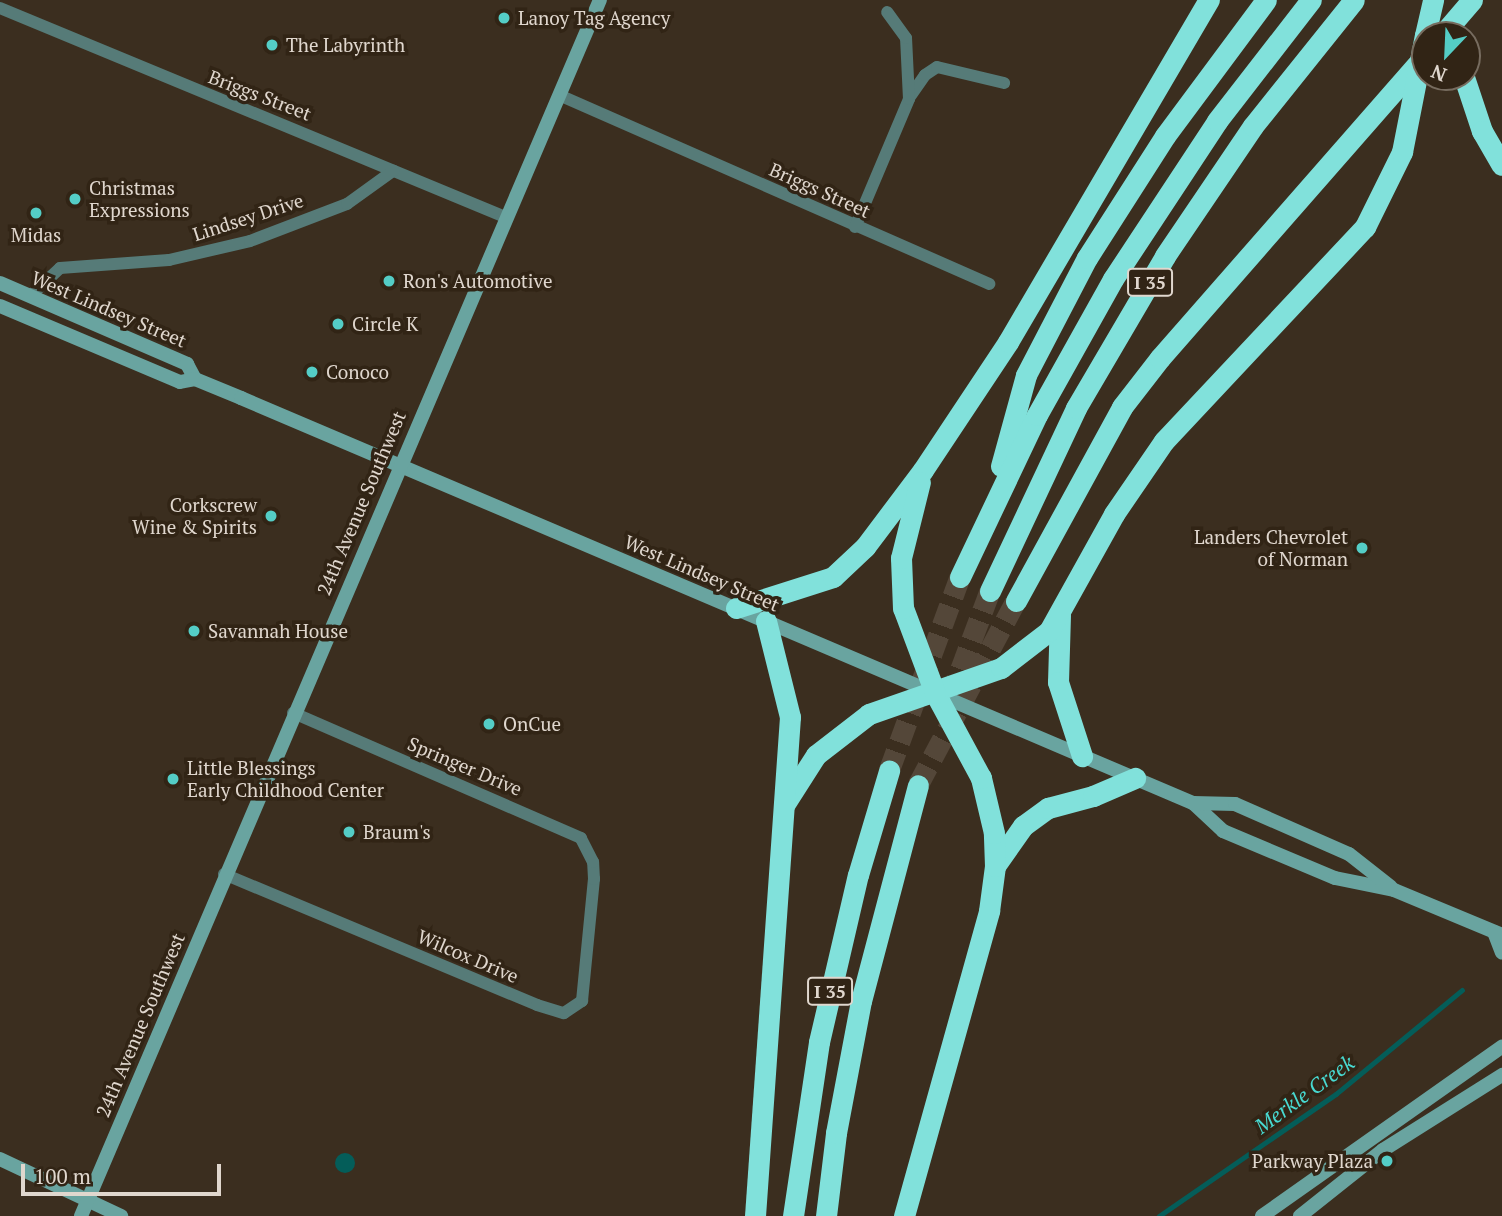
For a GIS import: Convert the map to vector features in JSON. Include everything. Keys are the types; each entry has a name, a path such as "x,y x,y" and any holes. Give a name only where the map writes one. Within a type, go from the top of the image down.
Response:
{"highway":[{"path":"736,608 833,577 865,547 923,470 1008,342 1209,0"},
{"path":"987,515 1026,375 1087,258 1165,136 1266,0"},
{"name":"I 35","path":"960,577 987,515 1074,345 1159,205 1311,0"},
{"name":"I 35","path":"989,592 1066,428 1165,256 1253,126 1354,0"},
{"path":"1428,21 1433,0"},
{"path":"1461,21 1462,0"},
{"path":"1454,21 1472,0"},
{"path":"1016,601 1122,407 1160,358 1411,71"},
{"path":"784,804 804,769 832,740 869,714 935,693 1012,663 1038,643 1060,613 1114,514 1164,441 1349,247 1391,180 1402,152 1414,91"},
{"path":"1469,91 1482,131 1502,165"},
{"path":"904,1216 989,911 995,866 994,833 981,778 935,693 909,631 901,585 906,530 923,470"},
{"path":"1060,613 1058,682 1082,756"},
{"path":"755,1216 789,701 774,662 766,621"},
{"name":"I 35","path":"793,1216 822,1029 858,875 888,771"},
{"path":"995,866 1023,826 1041,812 1135,778"},
{"name":"I 35","path":"826,1216 835,1133 860,1001 918,785"}],"main road":[{"name":"24th Avenue Southwest","path":"81,1216 398,464 600,0"},
{"name":"West Lindsey Street","path":"0,283 187,364 195,379"},
{"path":"19,314 30,296"},
{"name":"West Lindsey Street","path":"0,306 180,382 195,379 1135,778 1193,803 1223,831 1335,878 1394,890 1498,933"},
{"path":"75,338 83,318"},
{"name":"West Lindsey Street","path":"1193,803 1235,804 1349,854 1394,890"},
{"path":"1498,933 1502,953"},
{"path":"1262,1216 1502,1047"},
{"path":"1300,1216 1383,1150 1502,1075"},
{"path":"0,1159 121,1216"}],"street":[{"name":"Briggs Street","path":"0,8 505,217"},
{"path":"887,12 906,38 909,99"},
{"path":"855,227 909,99 925,75 937,67 1004,83"},
{"name":"Briggs Street","path":"559,95 989,284"},
{"name":"Lindsey Drive","path":"30,296 60,268 169,260 250,241 347,204 393,171"},
{"name":"Springer Drive","path":"293,713 575,834 588,847 594,879"},
{"name":"Wilcox Drive","path":"224,874 564,1013 578,1007 586,992 594,879"}],"water":[{"path":"345,1153 352,1156 355,1163 352,1170 345,1173 338,1170 335,1163 338,1156"}],"waterway":[{"name":"Merkle Creek","path":"1159,1216 1336,1094 1462,990"}],"tunnel":[{"path":"889,771 960,577"},
{"path":"950,698 990,591"},
{"path":"918,785 1016,601"}],"place":[{"name":"Lanoy Tag Agency","path":"504,18"},
{"name":"The Labyrinth","path":"272,45"},
{"name":"Christmas Expressions","path":"75,199"},
{"name":"Midas","path":"36,213"},
{"name":"Ron's Automotive","path":"389,281"},
{"name":"Circle K","path":"338,324"},
{"name":"Conoco","path":"312,372"},
{"name":"Corkscrew Wine & Spirits","path":"271,516"},
{"name":"Landers Chevrolet of Norman","path":"1362,548"},
{"name":"Savannah House","path":"194,631"},
{"name":"OnCue","path":"489,724"},
{"name":"Little Blessings Early Childhood Center","path":"173,779"},
{"name":"Braum's","path":"349,832"},
{"name":"Parkway Plaza","path":"1387,1161"}]}
